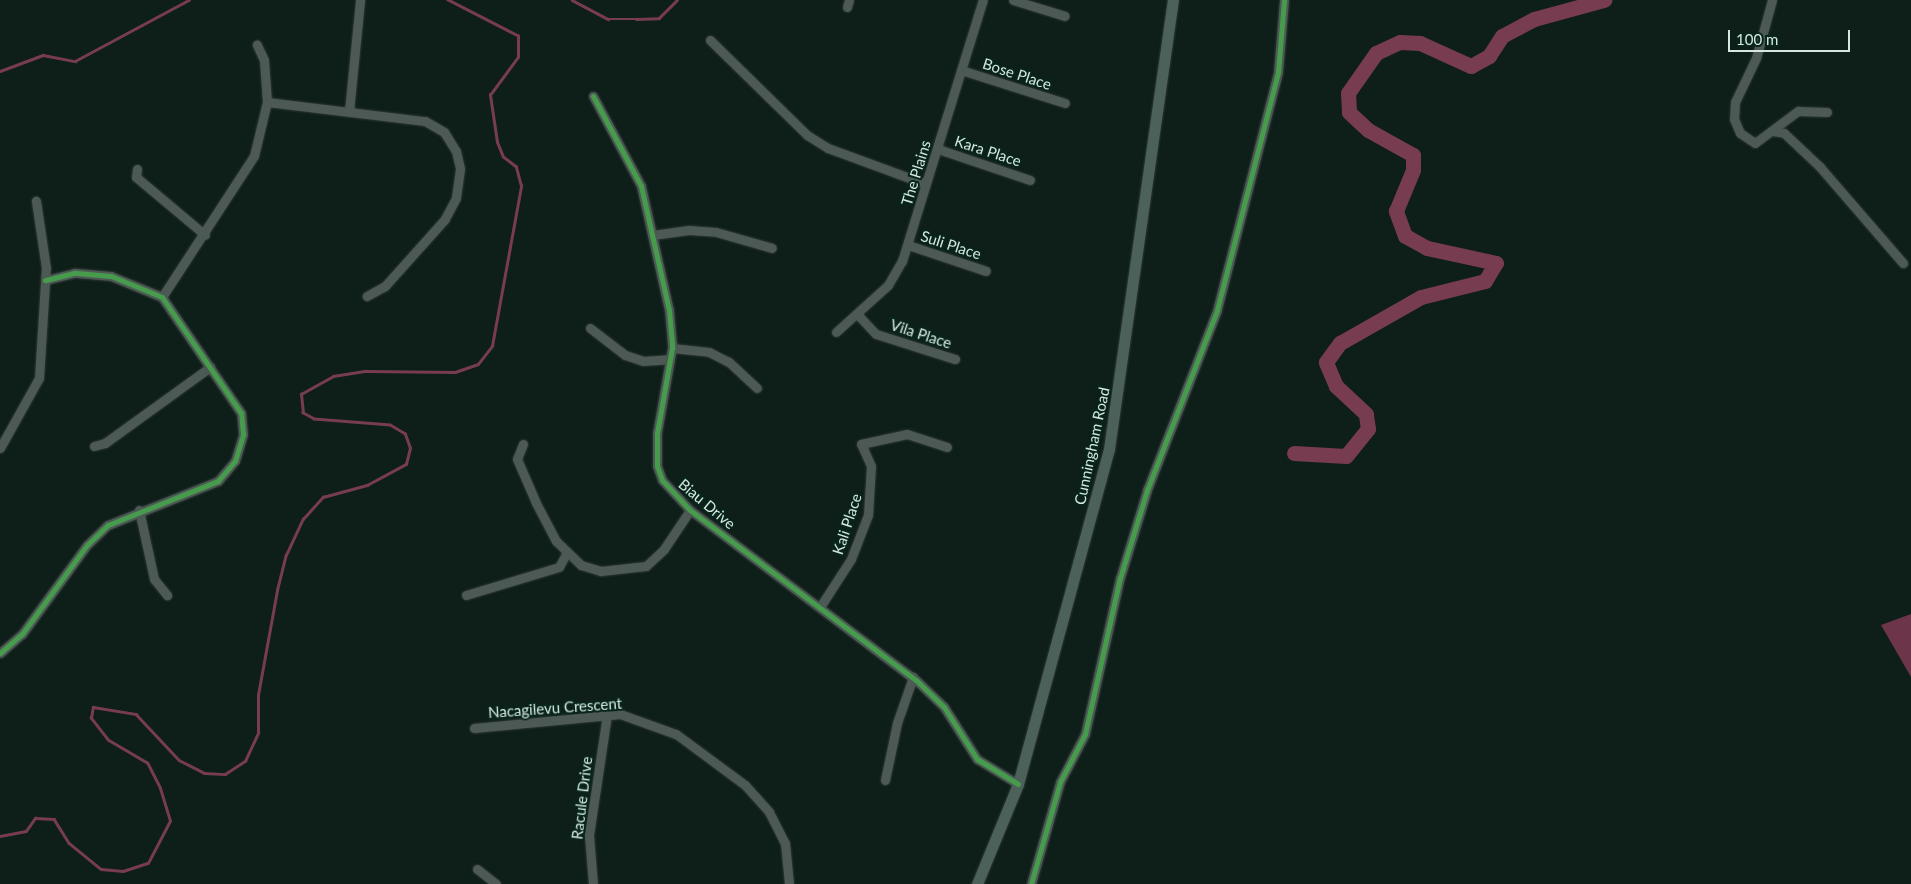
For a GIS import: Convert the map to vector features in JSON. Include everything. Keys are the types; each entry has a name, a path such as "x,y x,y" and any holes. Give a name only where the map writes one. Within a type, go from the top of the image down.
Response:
{"main road":[{"name":"Cunningham Road","path":"977,884 1018,784 1109,449 1173,0"}],"street":[{"path":"349,111 360,0"},
{"name":"The Plains","path":"836,332 858,315 888,285 908,245 983,0"},
{"path":"1013,0 1065,16"},
{"path":"1030,884 1060,782 1084,734 1120,578 1147,490 1216,310 1278,72 1284,0"},
{"path":"1772,0 1756,58 1735,102 1734,119 1748,142 1773,132 1798,111 1827,112"},
{"path":"710,40 763,94 828,148 926,184"},
{"path":"162,297 205,235 254,156 267,102 264,60 257,45"},
{"name":"Bose Place","path":"962,70 1065,103"},
{"name":"Biau Drive","path":"592,96 641,186 669,310 672,348 657,433 657,466 662,480 690,510 913,677 940,703 976,759 1018,784"},
{"path":"267,102 425,121 444,132 456,151 460,169 456,198 445,219 385,286 367,296"},
{"path":"1773,132 1784,134 1820,167 1903,263"},
{"name":"Kara Place","path":"938,149 1030,180"},
{"path":"137,169 136,177 205,235"},
{"path":"0,448 39,378 45,280 36,200"},
{"path":"653,235 688,230 716,232 772,248"},
{"name":"Suli Place","path":"908,245 986,270"},
{"path":"0,653 22,634 87,545 108,525 139,510 218,481 235,461 243,434 240,413 162,297 111,276 74,274 45,280"},
{"name":"Vila Place","path":"858,315 876,334 954,359"},
{"path":"590,328 625,355 643,361 669,359"},
{"path":"672,348 709,352 729,362 757,388"},
{"path":"94,446 105,443 210,368"},
{"name":"Kali Place","path":"820,607 851,559 868,515 871,466 862,444 907,434 947,447"},
{"path":"523,444 517,458 536,503 567,552 581,564 601,571 646,566 664,550 690,510"},
{"path":"139,510 154,579 167,595"},
{"path":"466,595 559,567 567,552"},
{"path":"885,780 897,723 913,677"},
{"name":"Nacagilevu Crescent","path":"474,728 607,715 647,720 676,734 745,785 778,826 785,842 790,884"},
{"name":"Racule Drive","path":"593,884 589,835 607,715"},
{"path":"477,869 496,884"}],"shaded area":[{"path":"1911,614 1911,677 1881,625"}],"waterway":[{"path":"0,71 43,55 75,61 189,0"},
{"path":"0,836 26,831 35,818 54,819 69,843 101,869 123,871 148,863 170,821 160,788 147,763 108,740 91,718 93,707 136,714 179,760 204,773 225,774 245,761 258,733 258,695 277,590 286,555 303,519 323,497 367,485 406,464 410,448 405,434 390,425 314,419 303,413 301,394 333,376 366,371 455,372 478,364 492,346 521,186 516,167 503,157 497,142 490,95 518,57 518,36 448,0"},
{"path":"572,0 608,19 659,18 677,0"},
{"path":"1294,453 1346,456 1368,429 1366,414 1336,386 1326,362 1340,343 1421,297 1485,281 1496,263 1427,248 1405,236 1396,211 1413,170 1413,155 1368,130 1349,112 1348,93 1376,53 1400,42 1420,43 1471,66 1489,56 1502,36 1534,19 1604,0"}],"cycle path":[{"path":"1031,884 1060,782 1085,734 1120,578 1147,490 1217,310 1278,72 1284,0"},
{"path":"593,96 641,186 669,310 672,348 657,433 657,466 662,480 690,510 916,680 944,707 977,759 1018,784"},
{"path":"0,653 22,634 87,545 108,525 218,481 235,461 243,434 241,413 162,297 111,276 74,273 45,280"}]}
